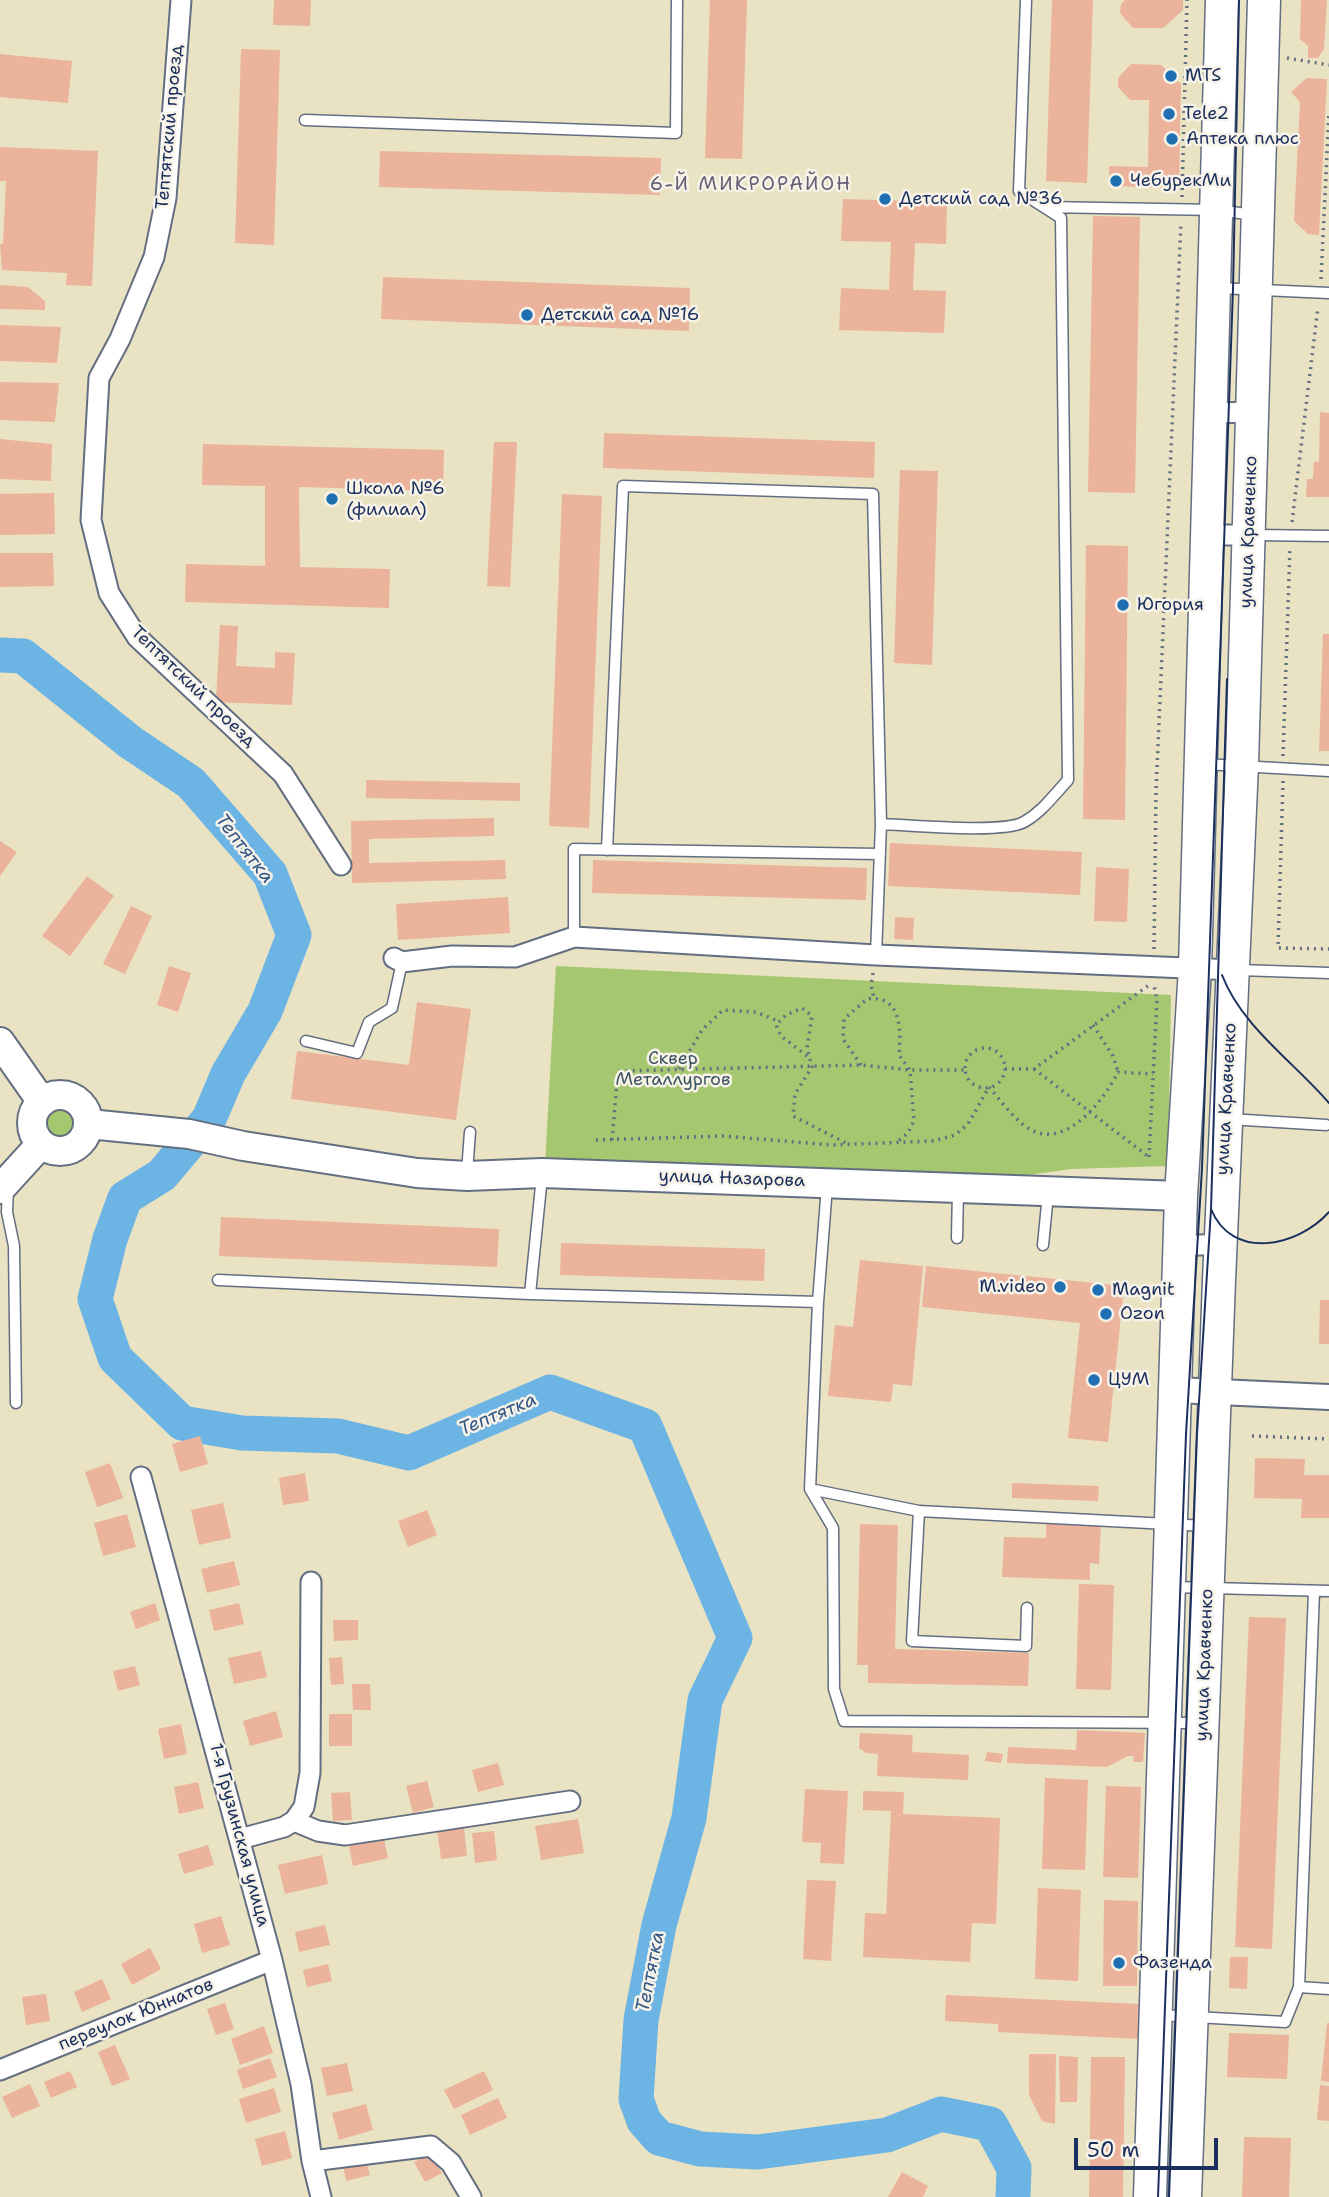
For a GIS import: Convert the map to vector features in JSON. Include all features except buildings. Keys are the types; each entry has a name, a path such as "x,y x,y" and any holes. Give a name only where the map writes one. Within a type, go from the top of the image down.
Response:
{"main road":[{"path":"1150,2197 1179,1246 1195,968 1222,0"},
{"name":"улица Кравченко","path":"1185,2197 1219,1280 1242,765 1258,290 1264,0"},
{"path":"0,1042 9,1061 42,1102"},
{"path":"63,1094 78,1100 88,1113 89,1124 84,1139 74,1148 51,1150 41,1144 32,1126 33,1115 42,1102 50,1096 63,1094"},
{"name":"улица Назарова","path":"89,1124 189,1134 243,1146 416,1173 467,1176 542,1173 958,1186 1223,1199"},
{"path":"3,1180 41,1144"},
{"path":"1178,1278 1219,1280"}],"street":[{"name":"Тептятский проезд","path":"181,0 166,198 154,257 120,339 99,378 91,520 109,593 132,629 283,775 341,865"},
{"path":"1211,413 1253,412"},
{"path":"1207,535 1250,535"},
{"path":"398,960 452,956 516,957 574,937 876,955 1234,970"},
{"path":"1179,1246 1221,1244"},
{"path":"1175,1390 1329,1397"},
{"name":"1-я Грузинская улица","path":"141,1477 272,1960 301,2084 312,2161 321,2197"},
{"path":"240,1839 284,1827 295,1821 304,1807 310,1781 311,1582"},
{"path":"295,1821 318,1832 345,1835 570,1801"},
{"name":"переулок Юннатов","path":"0,2070 272,1960"},
{"path":"312,2161 431,2146 451,2163 471,2197"}],"lane":[{"path":"305,120 676,133 677,0"},
{"path":"881,824 998,827 1022,824 1040,811 1068,780 1061,219 1020,191 1027,0"},
{"path":"1044,207 1217,210 1259,215"},
{"path":"1216,288 1325,292"},
{"path":"607,850 623,486 873,494 881,824 876,955"},
{"path":"1250,535 1329,536"},
{"path":"1201,764 1329,771"},
{"path":"574,937 574,849 878,853"},
{"path":"306,1041 357,1053 369,1022 392,1008 398,960"},
{"path":"1234,970 1329,973"},
{"path":"1226,1119 1326,1125"},
{"path":"467,1176 470,1132"},
{"path":"530,1294 542,1173"},
{"path":"3,1180 13,1246 16,1403"},
{"path":"827,1182 818,1302 810,1489 834,1528 834,1689 844,1721 1203,1723"},
{"path":"957,1238 958,1186"},
{"path":"1043,1245 1048,1190"},
{"path":"218,1280 530,1294 818,1302"},
{"path":"810,1489 919,1511 1210,1526"},
{"path":"919,1511 912,1642 1026,1646 1027,1608"},
{"path":"1167,1587 1329,1591"},
{"path":"1156,2015 1285,2022 1299,1987 1314,1591"},
{"path":"1299,1987 1329,1989"}],"path":[{"path":"1154,967 1156,791 1182,209 1187,0"},
{"path":"1287,58 1329,65"},
{"path":"1329,112 1325,292 1290,535 1278,948 1329,949"},
{"path":"874,998 871,985 876,955"},
{"path":"1005,1069 1034,1069 1153,982 1157,1000 1149,1157 1034,1069"},
{"path":"861,1065 843,1039 844,1019 867,999 874,998 890,1004 897,1014 902,1025 899,1055 910,1070 914,1121 908,1132 896,1143"},
{"path":"778,1021 802,1008 812,1016 807,1056"},
{"path":"679,1070 702,1030 723,1010 756,1012 778,1021"},
{"path":"778,1021 781,1035 807,1056 812,1067"},
{"path":"596,1140 723,1136 850,1144 934,1141 955,1135 968,1124 989,1087 1000,1081 1005,1069 997,1052 985,1048 972,1052 965,1070 971,1082 989,1087 1020,1121 1032,1130 1043,1133 1062,1129 1090,1114 1109,1090 1118,1072 1113,1056 1093,1025"},
{"path":"612,1140 618,1071 861,1065 910,1070 965,1070"},
{"path":"812,1067 795,1094 793,1116 850,1144"},
{"path":"1118,1072 1153,1074"},
{"path":"1252,1436 1329,1439"}],"green space":[{"name":"Сквер Металлургов","path":"556,966 1171,995 1168,1166 1071,1169 1022,1176 545,1165"},
{"path":"63,1100 76,1106 82,1119 76,1132 63,1138 50,1132 44,1119 50,1106"}],"waterway":[{"name":"Тептятка","path":"0,655 23,656 130,742 191,783 270,874 294,935 265,1011 228,1074 209,1119 162,1175 125,1198 110,1239 95,1299 115,1358 182,1423 242,1433 338,1436 409,1453 550,1392 645,1426 735,1638 705,1700 689,1818 659,1925 641,2020 636,2099 644,2121 659,2138 700,2149 758,2152 887,2135 941,2114 990,2124 1014,2168 1013,2197"}],"tram line":[{"path":"1158,2197 1186,1434 1202,1168 1233,289 1239,0"},
{"path":"1169,2197 1197,1434 1211,1209 1227,679"},
{"path":"1222,975 1231,994 1255,1028 1329,1103"},
{"path":"1211,1209 1221,1225 1234,1236 1249,1242 1266,1243 1300,1234 1329,1212"}],"place":[{"name":"MTS","path":"1171,76"},
{"name":"Tele2","path":"1169,114"},
{"name":"Аптека плюс","path":"1172,139"},
{"name":"ЧебурекМи","path":"1116,181"},
{"name":"Детский сад №36","path":"885,199"},
{"name":"Детский сад №16","path":"527,315"},
{"name":"Школа №6 (филиал)","path":"332,499"},
{"name":"Югория","path":"1123,605"},
{"name":"M.video","path":"1060,1287"},
{"name":"Magnit","path":"1098,1290"},
{"name":"Ozon","path":"1106,1314"},
{"name":"ЦУМ","path":"1094,1380"},
{"name":"Фазенда","path":"1119,1963"}],"district":[{"name":"6-Й МИКРОРАЙОН","path":"751,185"}]}
